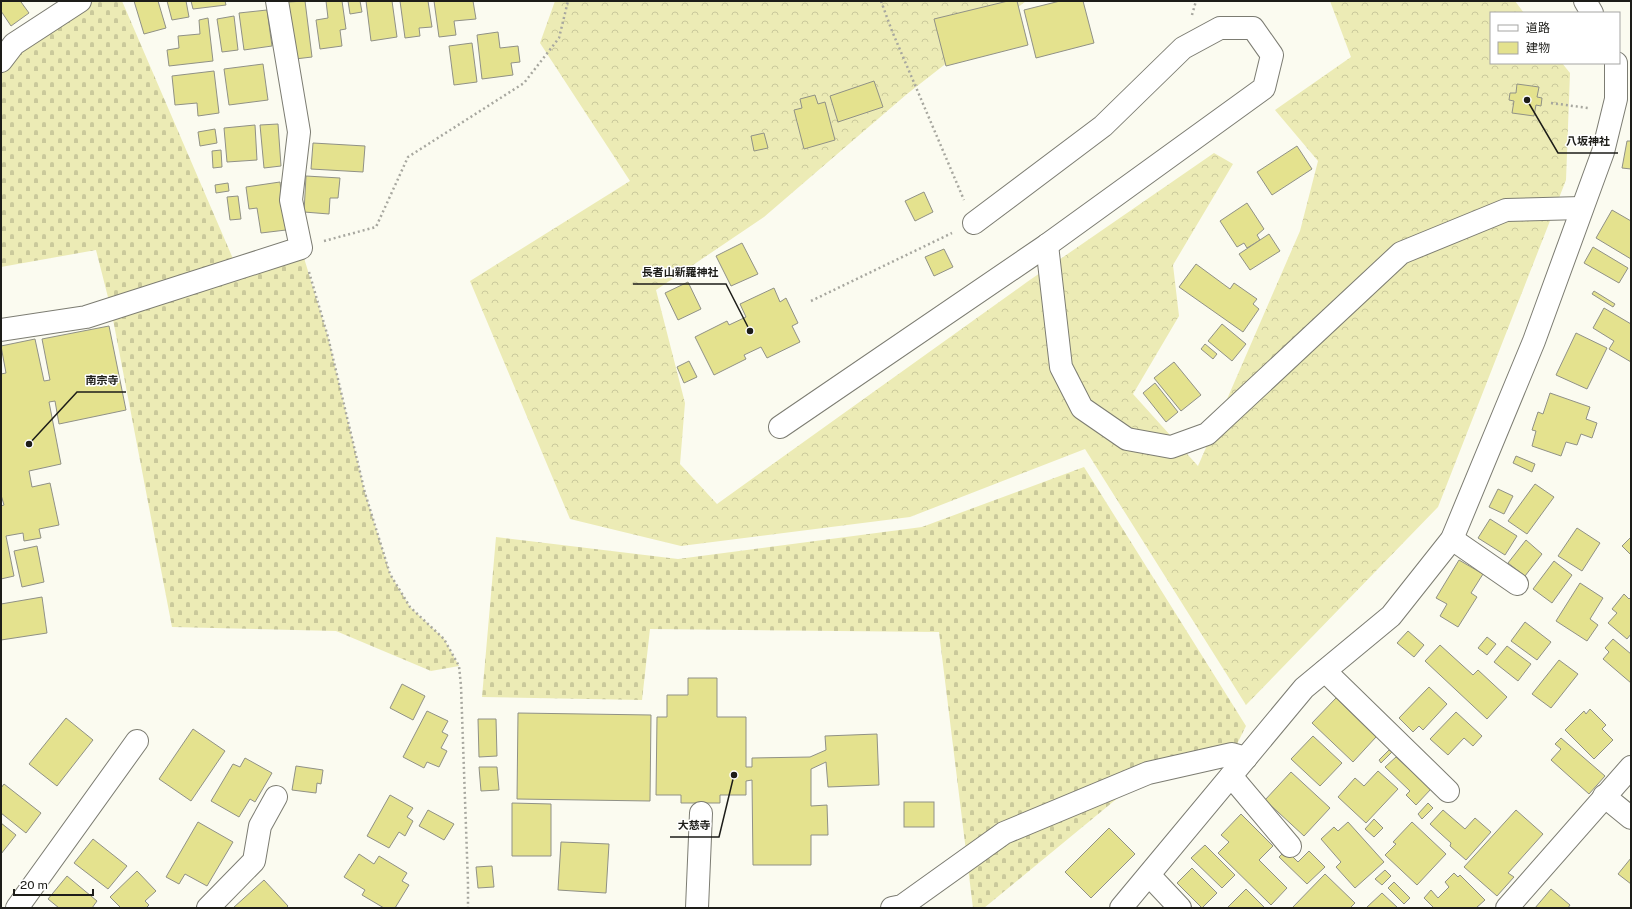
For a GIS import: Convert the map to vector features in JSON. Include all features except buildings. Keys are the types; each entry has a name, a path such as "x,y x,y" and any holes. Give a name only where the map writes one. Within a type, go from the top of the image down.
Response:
{"street":[{"path":"1,62 14,44 80,1"},
{"path":"1,330 86,316 301,248 291,200 298,132 277,1"},
{"path":"1585,1 1591,12"},
{"path":"780,427 1046,245 1264,88 1272,55 1253,28 1220,28 1183,48 1103,126 974,223"},
{"path":"1122,908 1304,688 1390,616 1452,539 1534,341 1603,152 1616,99 1616,64"},
{"path":"1046,245 1061,368 1082,408 1126,439 1171,447 1207,434 1401,253 1506,210 1582,208"},
{"path":"1452,539 1517,584"},
{"path":"1325,671 1448,790"},
{"path":"17,908 137,741"},
{"path":"892,908 902,906 1004,833 1148,773 1232,754 1246,758"},
{"path":"1507,908 1631,767"},
{"path":"1231,776 1290,846"},
{"path":"1604,796 1631,818"},
{"path":"208,908 254,861 260,826 276,797"},
{"path":"697,908 701,813"},
{"path":"1149,875 1180,908"}],"path":[{"path":"468,908 465,789 459,666 444,639 410,608 390,574 365,493 328,337 301,248 376,227 408,157 524,83 559,38 568,1"},
{"path":"811,301 974,223 892,31 881,1"},
{"path":"1551,103 1594,108"}],"green space":[{"path":"80,1 122,1 237,268 301,248 328,337 365,493 390,574 410,607 444,639 459,666 431,671 336,631 172,627 111,309 96,250 1,267 1,61"},
{"path":"555,1 1026,1 907,94 764,217 656,290 685,403 680,464 717,504 1027,282 1214,153 1233,164 1173,265 1179,316 1133,394 1198,466 1300,231 1318,161 1275,110 1351,57 1330,1 1515,1 1523,12 1490,12 1490,64 1563,64 1570,73 1566,180 1438,507 1246,705 1085,449 910,517 681,546 570,519 470,281 630,181 540,43"},
{"path":"1084,467 1246,726 1232,754 1148,773 984,908 973,908 939,632 650,629 642,700 482,697 496,537 678,559 922,527"}],"place":[{"name":"八坂神社","path":"1527,100"},
{"name":"長者山新羅神社","path":"750,331"},
{"name":"南宗寺","path":"29,444"},
{"name":"大慈寺","path":"734,775"}]}
